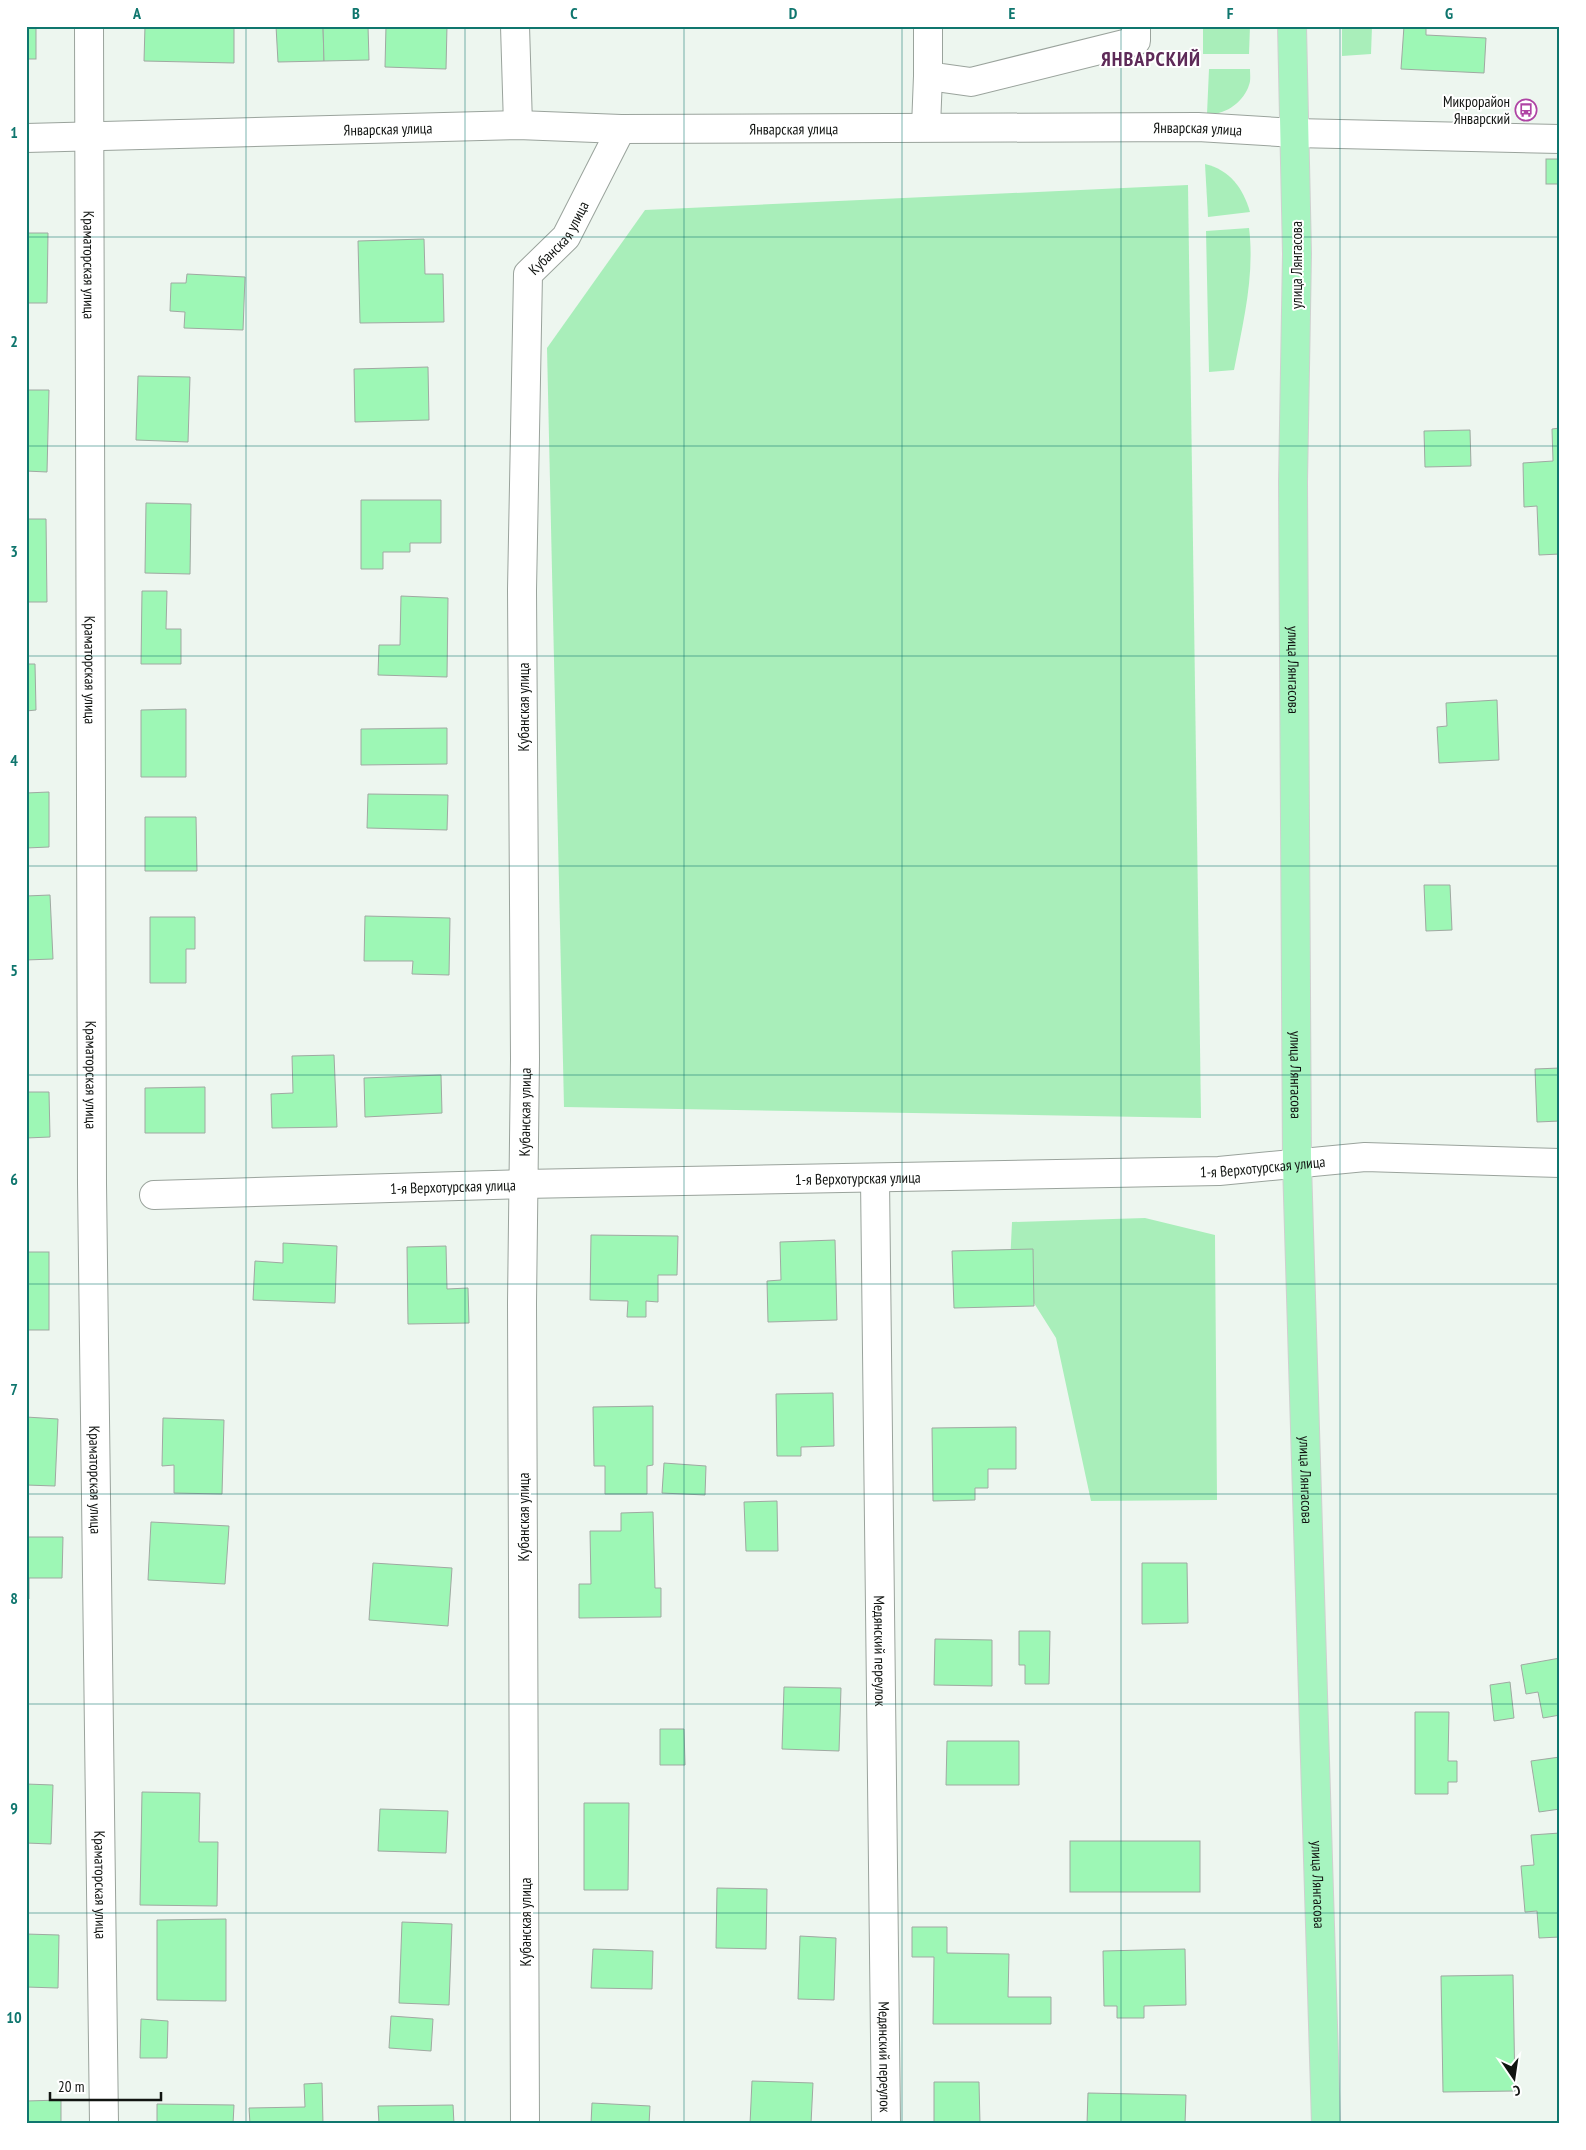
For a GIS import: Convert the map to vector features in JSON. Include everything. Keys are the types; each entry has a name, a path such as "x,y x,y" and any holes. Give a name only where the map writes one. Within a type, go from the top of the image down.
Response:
{"main road":[{"name":"улица Лянгасова","path":"1292,26 1297,254 1293,482 1297,1164 1326,2124"}],"street":[{"name":"Краматорская улица","path":"89,26 92,1183 104,2124"},
{"path":"515,26 518,125"},
{"path":"926,127 928,26"},
{"path":"928,76 971,82 1136,41 1136,26"},
{"name":"Январская улица","path":"26,138 518,125 621,129 1198,127 1295,133 1560,139"},
{"name":"Кубанская улица","path":"525,2124 523,1184 525,1059 522,590 528,274 566,237 621,129"},
{"name":"1-я Верхотурская улица","path":"154,1194 523,1184 1219,1172 1365,1157 1560,1163"},
{"name":"Медянский переулок","path":"875,1178 886,2124"}],"green space":[{"path":"1203,26 1250,26 1249,54 1203,54"},
{"path":"1342,26 1372,26 1371,54 1342,56"},
{"path":"1209,69 1250,69 1250,83 1243,97 1233,107 1220,113 1207,114"},
{"path":"1205,164 1222,171 1234,181 1244,195 1250,212 1208,217"},
{"path":"1188,185 1201,1118 564,1107 547,348 645,210"},
{"path":"1249,228 1249,281 1234,370 1209,372 1206,231"},
{"path":"1145,1218 1215,1235 1217,1500 1091,1501 1056,1338 1010,1265 1012,1222"}],"building":[{"path":"26,26 36,26 36,59 26,59"},
{"path":"145,26 234,26 234,63 144,61"},
{"path":"276,26 323,26 324,61 278,62"},
{"path":"323,26 368,26 369,60 324,61"},
{"path":"386,26 447,26 446,69 385,67"},
{"path":"1404,26 1426,26 1426,35 1486,38 1484,73 1401,69"},
{"path":"1546,159 1560,159 1560,184 1546,184"},
{"path":"26,233 48,233 47,303 26,303"},
{"path":"424,239 425,274 443,274 444,322 360,323 358,241"},
{"path":"187,274 245,277 243,330 184,328 185,312 170,311 171,283 186,283"},
{"path":"428,367 429,420 355,422 354,369"},
{"path":"138,376 190,377 188,442 136,440"},
{"path":"26,390 49,390 47,472 26,471"},
{"path":"1560,428 1560,554 1539,555 1537,506 1524,507 1523,463 1553,461 1552,429"},
{"path":"1470,430 1471,466 1425,467 1424,431"},
{"path":"361,500 441,500 441,543 410,543 410,552 383,552 383,569 361,569"},
{"path":"146,503 191,504 190,574 145,573"},
{"path":"26,519 46,519 47,602 26,602"},
{"path":"142,591 167,591 166,629 181,629 181,664 141,664"},
{"path":"401,596 448,598 447,677 378,675 379,645 400,645"},
{"path":"26,664 35,664 36,710 26,711"},
{"path":"1497,700 1499,760 1439,763 1437,727 1447,726 1446,703"},
{"path":"186,709 186,777 141,777 141,710"},
{"path":"447,728 447,764 361,765 361,729"},
{"path":"49,792 49,847 26,848 26,793"},
{"path":"368,794 448,795 447,830 367,828"},
{"path":"145,817 196,817 197,871 145,871"},
{"path":"1424,885 1450,885 1452,930 1426,931"},
{"path":"50,895 53,959 26,960 26,896"},
{"path":"365,916 450,918 449,975 412,974 413,961 364,961"},
{"path":"150,917 195,917 195,949 186,949 186,983 150,983"},
{"path":"334,1055 337,1127 272,1128 271,1094 293,1093 292,1056"},
{"path":"1560,1068 1560,1121 1537,1122 1535,1069"},
{"path":"441,1075 442,1113 365,1117 364,1078"},
{"path":"205,1087 205,1133 145,1133 145,1088"},
{"path":"26,1092 49,1092 50,1137 26,1138"},
{"path":"591,1235 678,1236 677,1275 658,1275 658,1302 646,1301 646,1317 627,1317 628,1301 590,1300"},
{"path":"835,1240 837,1320 768,1322 767,1281 781,1280 780,1242"},
{"path":"283,1243 337,1246 335,1303 253,1300 255,1261 283,1263"},
{"path":"446,1246 447,1289 468,1288 469,1323 408,1324 407,1247"},
{"path":"1033,1249 1034,1306 954,1308 952,1251"},
{"path":"26,1252 49,1252 49,1330 26,1330"},
{"path":"833,1393 834,1446 801,1447 801,1456 777,1456 776,1394"},
{"path":"653,1406 653,1465 647,1466 647,1494 605,1494 605,1466 594,1466 593,1407"},
{"path":"26,1417 58,1419 55,1486 26,1485"},
{"path":"163,1418 224,1420 222,1494 174,1493 174,1465 162,1466"},
{"path":"1016,1427 1016,1469 988,1469 988,1488 975,1488 975,1500 933,1501 932,1428"},
{"path":"664,1463 706,1466 705,1495 662,1493"},
{"path":"777,1501 778,1551 746,1551 744,1502"},
{"path":"653,1512 655,1588 661,1588 661,1617 579,1618 579,1584 591,1584 590,1531 621,1531 621,1513"},
{"path":"151,1522 229,1526 225,1584 148,1580"},
{"path":"26,1537 63,1537 62,1578 29,1578 29,1599 26,1599"},
{"path":"373,1563 452,1568 448,1626 369,1620"},
{"path":"1142,1563 1187,1563 1188,1623 1142,1624"},
{"path":"1019,1631 1050,1631 1049,1684 1025,1684 1025,1665 1019,1665"},
{"path":"935,1639 992,1640 992,1686 934,1685"},
{"path":"1560,1658 1560,1715 1543,1718 1538,1692 1526,1694 1521,1665"},
{"path":"1510,1682 1514,1718 1494,1721 1490,1685"},
{"path":"784,1687 841,1688 839,1751 782,1749"},
{"path":"1415,1712 1449,1712 1448,1761 1457,1761 1457,1782 1448,1782 1448,1794 1415,1794"},
{"path":"660,1729 684,1729 685,1765 660,1765"},
{"path":"947,1741 1019,1741 1019,1785 946,1785"},
{"path":"1560,1757 1560,1809 1539,1812 1531,1761"},
{"path":"26,1784 53,1785 51,1844 26,1843"},
{"path":"142,1792 200,1793 199,1842 218,1842 217,1906 140,1905"},
{"path":"584,1803 629,1803 628,1890 584,1890"},
{"path":"380,1809 448,1811 446,1853 378,1851"},
{"path":"1560,1833 1560,1937 1539,1938 1537,1911 1525,1912 1521,1866 1534,1865 1531,1835"},
{"path":"1070,1841 1200,1841 1200,1892 1070,1892"},
{"path":"717,1888 767,1889 766,1949 716,1948"},
{"path":"226,1919 226,2001 157,2000 157,1920"},
{"path":"402,1922 452,1924 449,2005 399,2003"},
{"path":"912,1927 947,1927 947,1953 1009,1954 1008,1997 1051,1997 1051,2024 933,2024 934,1957 912,1957"},
{"path":"26,1934 59,1935 58,1988 26,1987"},
{"path":"800,1936 836,1938 834,2000 798,1999"},
{"path":"593,1949 653,1951 652,1989 591,1988"},
{"path":"1185,1949 1186,2005 1144,2006 1144,2018 1117,2018 1117,2006 1104,2006 1103,1951"},
{"path":"1513,1975 1515,2091 1443,2092 1441,1976"},
{"path":"391,2016 433,2019 431,2051 389,2048"},
{"path":"141,2019 168,2021 167,2058 140,2058"},
{"path":"752,2081 813,2083 811,2124 750,2124"},
{"path":"934,2082 979,2082 980,2124 934,2124"},
{"path":"322,2083 323,2124 250,2124 249,2108 305,2107 304,2084"},
{"path":"1088,2093 1186,2095 1185,2124 1087,2124"},
{"path":"61,2100 61,2124 26,2124 26,2101"},
{"path":"592,2103 650,2106 649,2124 591,2124"},
{"path":"157,2104 234,2105 233,2124 157,2124"},
{"path":"453,2105 454,2124 379,2124 378,2106"}],"place":[{"name":"Микрорайон Январский","path":"1526,110"}],"district":[{"name":"ЯНВАРСКИЙ","path":"1151,59"}]}
